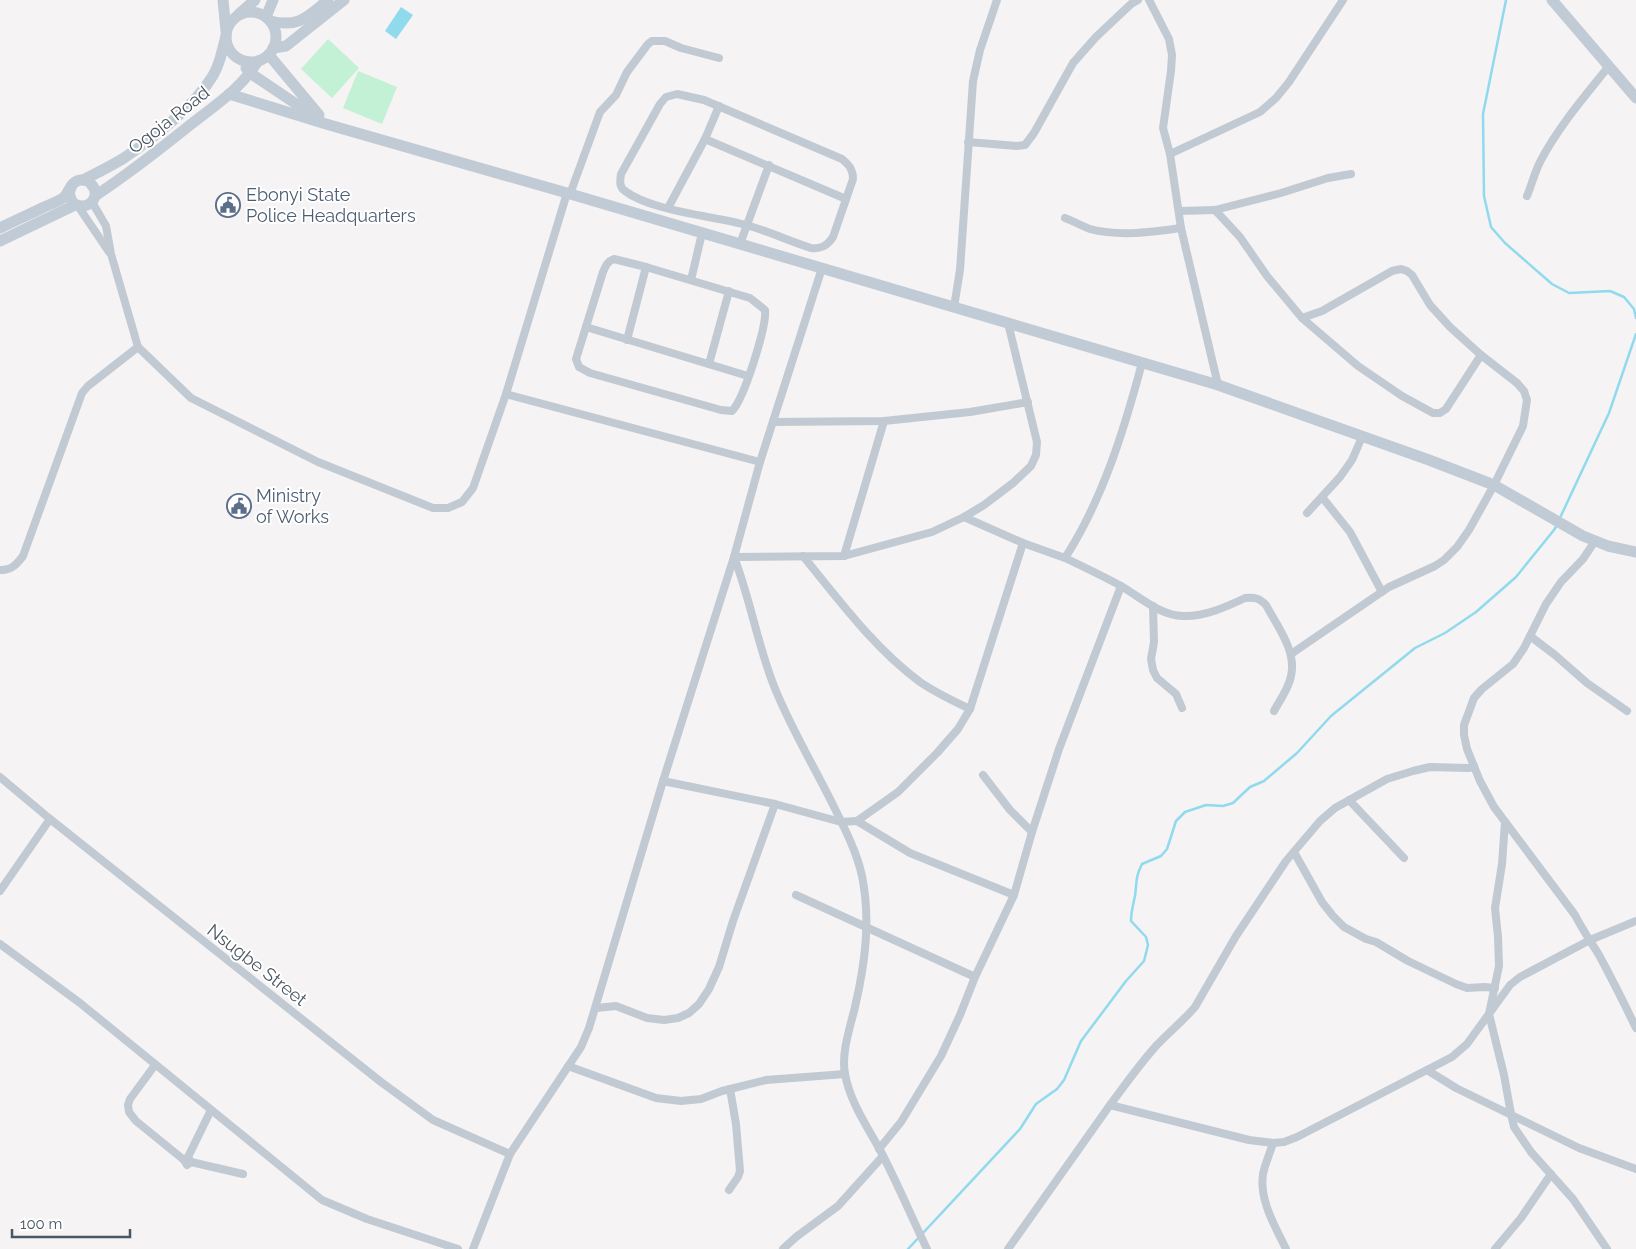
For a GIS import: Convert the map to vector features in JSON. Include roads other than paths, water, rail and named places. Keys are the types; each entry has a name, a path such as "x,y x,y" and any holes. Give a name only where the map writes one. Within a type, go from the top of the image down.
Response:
{"street":[{"path":"223,0 226,42 231,53 241,60 250,73 326,124"},
{"path":"226,34 232,21 256,0 276,34 271,51"},
{"path":"266,18 274,0"},
{"path":"238,15 254,12 285,25 298,22 328,0"},
{"path":"241,60 257,62 271,51 286,46 344,0"},
{"path":"954,307 960,270 973,81 980,50 996,0"},
{"path":"968,142 1025,145 1034,133 1073,63 1096,37 1131,4 1138,0"},
{"path":"1149,0 1170,39 1172,55 1163,128 1170,154 1181,228 1218,385"},
{"path":"1170,154 1260,112 1276,98 1289,82 1343,0"},
{"path":"1552,0 1636,98"},
{"name":"Ogoja Road","path":"83,180 123,158 193,101 211,79 219,61 226,34"},
{"path":"0,228 64,197 72,185 78,181 83,180 91,184 94,188 93,199 106,226 111,254 138,348 191,398 318,462 433,508 448,508 462,502 473,488 506,394 569,193 600,112 616,95 627,72 648,44 656,40 665,41 682,48 719,58"},
{"path":"271,51 326,124"},
{"name":"Ogoja Road","path":"93,199 131,172 230,94 250,73 257,62"},
{"path":"1527,196 1541,161 1552,142 1570,115 1609,66"},
{"path":"230,94 326,124 569,193 1218,385 1494,485 1564,526 1595,541 1636,552"},
{"path":"678,94 704,100 842,159 850,165 853,172 846,200 833,237 829,243 818,249 810,248 747,226 637,199 623,190 620,186 620,180 660,104 666,97 678,94"},
{"path":"668,208 705,138 719,106"},
{"path":"705,138 846,200"},
{"path":"740,244 769,165"},
{"path":"1179,211 1215,210 1281,193 1328,178 1351,174"},
{"path":"72,185 69,193 70,198 77,205 111,254"},
{"path":"0,241 77,205 85,206 93,199"},
{"path":"1215,210 1240,237 1267,276 1302,318 1358,366 1402,396 1433,413 1440,413 1446,409 1481,355"},
{"path":"1065,218 1089,228 1113,234 1181,228"},
{"path":"691,280 702,232"},
{"path":"614,259 646,267 750,298 765,310 764,328 737,406 732,411 727,412 590,373 579,367 576,363 606,265 614,259"},
{"path":"627,340 646,267"},
{"path":"472,1249 510,1154 581,1047 589,1028 663,781 734,557 760,462 822,268"},
{"path":"1291,654 1382,592 1444,560 1469,530 1494,485 1523,426 1527,400 1524,391 1517,383 1481,355 1450,327 1430,305 1412,275 1407,271 1400,269 1392,271 1322,311 1302,318"},
{"path":"709,364 729,291"},
{"path":"734,557 844,556 932,532 984,506 1013,483 1031,466 1036,455 1037,442 1008,323"},
{"path":"586,327 748,376"},
{"path":"0,570 6,570 17,565 23,556 82,393 88,386 138,348"},
{"path":"1065,558 1077,539 1113,456 1126,420 1142,363"},
{"path":"506,394 760,462"},
{"path":"773,422 884,421 970,412 1028,402"},
{"path":"844,556 884,421"},
{"path":"1307,513 1348,466 1362,437"},
{"path":"1322,497 1350,532 1382,592"},
{"path":"964,517 1023,543 1065,558 1121,586 1168,613 1182,616 1199,615 1246,598 1260,599 1266,605 1291,654 1293,667 1291,678 1274,711"},
{"path":"1595,541 1583,559 1561,582 1546,604 1513,664 1482,689 1474,698 1464,725 1464,735 1480,781 1494,807 1567,903 1616,987 1636,1028"},
{"path":"663,781 775,804 841,822 857,821 898,792 958,729 970,709 1023,543"},
{"path":"803,556 872,639 902,668 922,683 970,709"},
{"path":"734,557 744,584 759,643 776,691 841,822 855,852 861,873 866,896 867,926 863,966 848,1037 845,1074 852,1098 881,1153 926,1247"},
{"path":"783,1249 796,1236 838,1206 881,1153 941,1056 1014,894 1059,749 1121,586"},
{"path":"1153,606 1154,642 1151,659 1152,670 1156,678 1176,694 1182,708"},
{"path":"1530,636 1555,655 1587,684 1627,711"},
{"path":"1008,1249 1131,1076 1157,1045 1195,1007 1266,890 1286,861 1320,821 1335,808 1387,779 1430,767 1469,768 1474,766"},
{"path":"984,775 1010,810 1032,832"},
{"name":"Nsugbe Street","path":"0,777 373,1076 433,1120 510,1154"},
{"path":"1349,800 1404,858"},
{"path":"596,1008 616,1006 647,1018 664,1020 678,1018 689,1013 699,1004 719,967 733,921 775,804"},
{"path":"0,891 50,819"},
{"path":"857,821 910,853 1014,894"},
{"path":"1505,822 1502,864 1495,908 1499,966 1489,1014 1504,1075 1510,1114 1514,1127 1531,1152 1588,1219 1607,1249"},
{"path":"1294,852 1322,902 1344,927 1366,939 1376,942 1408,962 1456,984 1467,988 1495,988"},
{"path":"796,895 975,977"},
{"path":"1110,1105 1248,1140 1273,1144 1284,1142 1452,1058 1467,1044 1510,985 1520,977 1590,940 1636,921"},
{"path":"0,944 80,1004 322,1200 367,1219 458,1249"},
{"path":"154,1065 130,1099 128,1106 136,1121 188,1160 243,1174"},
{"path":"568,1066 624,1088 656,1098 681,1101 701,1099 766,1080 845,1074"},
{"path":"1427,1070 1456,1088 1579,1148 1636,1169"},
{"path":"729,1190 738,1177 740,1170 736,1124 730,1089"},
{"path":"188,1160 211,1110"},
{"path":"1273,1144 1263,1173 1262,1188 1270,1218 1286,1249"},
{"path":"1495,1249 1521,1218 1551,1174"}],"water":[{"path":"401,7 413,15 396,39 385,31"}],"waterway":[{"path":"1506,0 1483,114 1484,196 1491,227 1505,243 1552,284 1569,293 1610,291 1624,297 1634,309 1636,318"},
{"path":"1559,520 1609,413 1636,334"},
{"path":"908,1249 1020,1129 1036,1104 1057,1089 1064,1080 1081,1041 1126,981 1144,961 1148,945 1146,937 1131,921 1137,877 1142,864 1161,856 1167,849 1176,821 1185,812 1206,805 1223,806 1233,803 1250,787 1264,781 1297,753 1331,716 1415,648 1445,633 1476,612 1516,577 1557,525"}],"place":[{"name":"Ebonyi State Police Headquarters","path":"228,205"},
{"name":"Ministry of Works","path":"239,506"}]}
